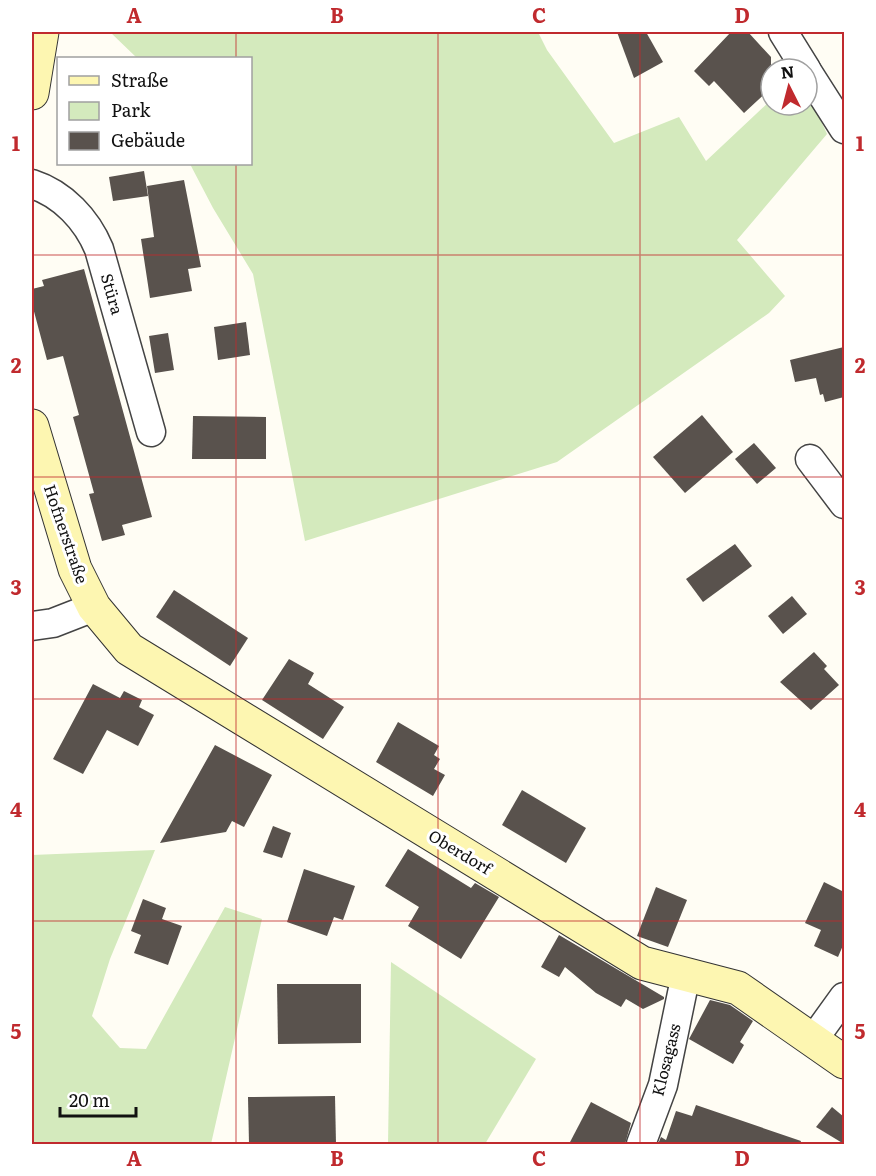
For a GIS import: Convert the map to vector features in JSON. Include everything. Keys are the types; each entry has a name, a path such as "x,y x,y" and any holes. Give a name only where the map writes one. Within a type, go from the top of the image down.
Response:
{"main road":[{"path":"32,93 42,32"},
{"name":"Hofnerstraße","path":"32,426 75,568 93,607"},
{"name":"Oberdorf","path":"93,607 129,649 642,963 738,988 844,1062"}],"street":[{"path":"783,32 799,57"},
{"path":"819,89 844,129"},
{"name":"Stüra","path":"32,184 74,210 90,227 99,249 151,432"},
{"path":"810,459 844,504"},
{"path":"32,626 53,623 93,607"},
{"name":"Klosagass","path":"641,1144 663,1085 686,974"},
{"path":"813,1040 844,997"}],"green space":[{"path":"110,32 538,32 547,50 614,143 679,117 706,161 759,111 759,117 819,116 827,134 737,240 785,296 769,313 557,462 305,541 253,274 213,208 191,165 252,165 252,57 136,57"},
{"path":"155,850 110,959 92,1016 120,1048 146,1049 225,907 262,919 211,1144 32,1144 32,855"},
{"path":"391,962 536,1059 485,1144 388,1144"}],"building":[{"path":"617,32 646,32 663,62 634,78"},
{"path":"731,32 748,32 771,57 759,57 759,99 744,113 714,81 709,86 694,71"},
{"path":"144,171 148,196 113,201 109,177"},
{"path":"184,180 201,267 188,269 192,291 150,298 141,239 154,237 147,186"},
{"path":"84,269 152,517 122,525 125,535 102,541 89,494 94,493 73,417 79,415 63,356 47,360 32,304 32,289 44,286 42,280"},
{"path":"246,322 250,355 218,360 214,327"},
{"path":"168,333 174,370 155,373 149,336"},
{"path":"844,347 844,397 825,402 823,394 820,395 816,378 795,382 790,360"},
{"path":"702,415 733,452 685,493 653,457"},
{"path":"193,416 266,417 266,459 192,459"},
{"path":"754,443 776,468 757,484 735,459"},
{"path":"735,544 752,566 703,602 686,579"},
{"path":"174,590 248,638 230,666 156,617"},
{"path":"792,596 807,614 783,634 768,616"},
{"path":"814,652 827,666 824,669 839,685 811,710 780,682"},
{"path":"289,659 314,673 308,684 344,707 323,739 262,700"},
{"path":"93,684 120,698 124,691 142,700 139,707 154,715 138,746 107,730 83,774 53,759"},
{"path":"398,722 439,746 434,755 440,759 434,769 445,775 433,796 376,762"},
{"path":"215,745 272,775 244,827 232,821 226,832 160,843"},
{"path":"522,790 586,828 566,863 502,825"},
{"path":"273,826 291,833 282,858 263,852"},
{"path":"408,849 471,888 475,883 499,897 461,959 408,926 419,907 385,886"},
{"path":"304,869 355,886 343,920 334,917 327,936 287,922"},
{"path":"824,882 844,892 844,943 838,957 814,946 821,930 805,923"},
{"path":"656,887 687,900 668,947 637,936"},
{"path":"143,899 166,908 162,919 182,926 168,965 134,953 141,935 131,931"},
{"path":"559,935 664,999 643,1009 626,999 621,1007 596,993 565,967 559,977 541,967"},
{"path":"277,984 361,984 361,1043 278,1044"},
{"path":"710,1000 730,1005 753,1021 740,1042 744,1045 733,1064 689,1039"},
{"path":"335,1096 336,1144 249,1144 248,1097"},
{"path":"591,1102 631,1123 625,1144 569,1144"},
{"path":"696,1105 801,1141 800,1144 658,1144 661,1137 666,1140 676,1111 692,1116"},
{"path":"832,1107 844,1117 844,1144 816,1127"}]}
